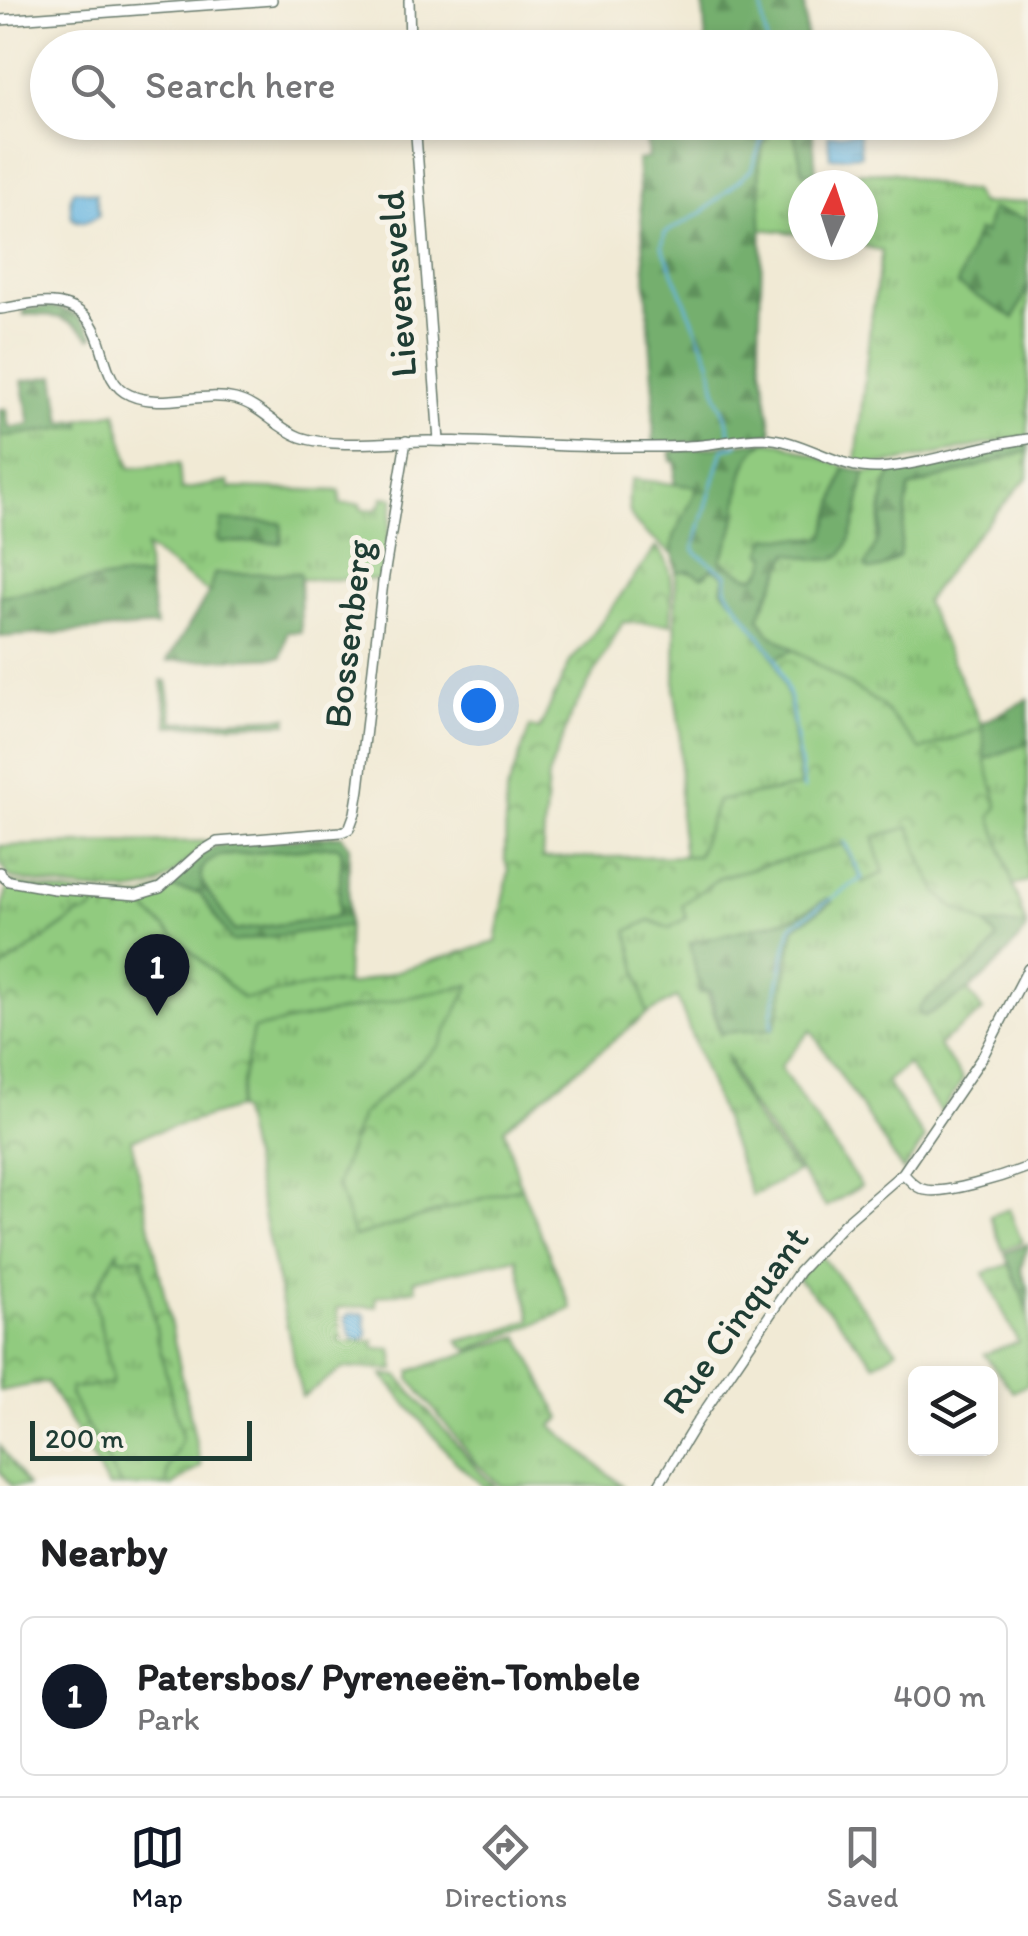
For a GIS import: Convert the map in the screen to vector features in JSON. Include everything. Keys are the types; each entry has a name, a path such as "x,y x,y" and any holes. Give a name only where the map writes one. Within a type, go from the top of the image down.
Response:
{"street":[{"path":"0,20 272,0"},
{"path":"409,0 410,30"},
{"name":"Lievensveld","path":"417,140 439,441"},
{"path":"0,309 50,303 78,312 98,333 110,375 122,391 138,398 214,396 237,400 283,429 312,440 638,447 771,439 848,465 877,468 1028,440"},
{"name":"Bossenberg","path":"0,872 10,880 54,889 137,895 160,888 199,853 218,842 346,831 351,825 362,770 383,582 406,441"},
{"path":"1028,969 983,1056 903,1173 920,1188 938,1191 1028,1167"},
{"name":"Rue Cinquant","path":"658,1486 799,1272 844,1224 903,1173"}],"green space":[{"path":"703,0 804,0 806,30 705,30"},
{"path":"646,140 765,140 759,162 759,346 772,433 725,441 653,444 654,392 637,160 648,158"},
{"path":"765,140 796,140 802,170 788,170 788,232 761,229 759,161"},
{"path":"796,140 813,140 816,170 802,170"},
{"path":"878,172 893,172 955,190 972,191 980,204 1028,201 1028,219 991,209 985,233 978,231 1014,318 1028,287 1028,436 897,462 856,463 882,251 878,250"},
{"path":"991,209 1028,219 1028,287 1014,318 957,285 977,231 985,233"},
{"path":"45,307 74,314 94,336 90,338 76,325 60,318 24,315 24,310"},
{"path":"55,376 62,422 79,420 81,426 0,437 0,409 6,409 9,428 30,424 22,381"},
{"path":"116,412 130,468 179,464 181,490 228,482 229,488 340,491 340,504 360,504 361,509 378,510 383,497 394,498 381,580 300,579 299,573 215,574 209,593 146,547 148,577 118,577 0,596 0,437 80,426 79,420"},
{"path":"765,441 782,443 845,467 824,538 767,555 764,568 755,577 720,561 733,530 749,459"},
{"path":"765,441 744,470 733,530 720,561 747,576 755,577 764,568 767,555 762,553 767,538 824,538 845,467 865,472 853,531 844,552 827,560 789,553 765,602 759,618 769,633 794,650 775,659 722,589 725,575 712,568 702,577 689,570 676,572 672,545 698,487 674,484 676,462 671,461 671,451"},
{"path":"1028,442 1028,451 909,488 899,557 881,568 865,567 878,540 887,486 894,471"},
{"path":"1028,451 1028,477 962,551 925,602 983,728 921,751 881,705 769,633 759,617 789,553 823,559 853,531 865,472 894,471 884,497 875,550 899,557 909,488"},
{"path":"632,479 698,487 672,545 674,555 633,519 629,506"},
{"path":"222,520 282,523 281,543 218,542"},
{"path":"656,547 670,573 671,624 623,622 572,713 548,776 542,858 698,856 717,801 800,787 789,700 775,659 794,650 881,705 921,750 983,728 985,759 998,807 991,816 1026,925 985,924 951,906 938,893 910,827 873,837 884,873 863,882 843,844 720,877 682,905 686,918 669,928 650,920 628,931 647,1014 504,1128 521,1187 354,1237 337,1184 361,1115 440,1045 470,985 253,1029 237,1108 131,1139 201,1466 168,1486 169,1466 182,1437 142,1257 119,1259 118,1251 93,1294 112,1384 71,1388 70,1395 121,1486 108,1486 47,1382 0,1391 0,970 97,906 99,898 141,898 149,913 243,999 330,983 350,985 496,942 509,870 505,861 506,794 530,727 539,730 570,662"},
{"path":"712,568 726,576 723,589 757,630 781,673 793,721 800,787 717,801 698,856 684,856 675,693 676,572 705,576"},
{"path":"300,573 301,632 287,632 282,657 167,661 209,593 214,574"},
{"path":"118,577 148,577 156,626 0,637 0,596"},
{"path":"162,680 167,681 174,722 288,717 287,723 168,726"},
{"path":"1028,699 1028,743 985,759 982,723"},
{"path":"1028,743 1028,881 1013,885 990,815 985,759"},
{"path":"910,827 924,866 951,906 985,924 997,938 975,965 927,999 925,1016 968,991 983,1011 938,1045 963,1079 941,1113 907,1064 886,1082 925,1139 903,1171 811,1030 780,1067 861,1186 826,1207 746,1098 726,1053 745,1101 797,1172 752,1196 677,997 647,1014 627,931 650,920 669,928 686,918 682,905 720,877 843,844 863,882 873,837","holes":["827,899 831,903 794,927 789,952 720,1035 707,991 796,917"]},
{"path":"341,835 349,845 348,926 232,942 200,893 166,887 204,852 218,845","holes":["340,848 338,914 333,917 234,931 201,876 204,866 219,856"]},
{"path":"209,841 161,883 129,892 10,878 0,863 0,846"},
{"path":"335,846 342,854 338,915 333,917 234,931 201,876 204,866 219,856"},
{"path":"10,883 99,898 97,906 86,915 79,914 0,970 2,912"},
{"path":"166,887 200,893 232,941 348,926 346,985 330,983 243,999 149,913 142,898"},
{"path":"828,898 832,902 794,928 780,1012 773,1029 721,1033 710,991 700,993 690,943 796,917"},
{"path":"985,924 1026,925 1013,946 981,980 925,1016 918,1013 929,998 990,949 997,938"},
{"path":"471,984 441,1045 361,1115 337,1184 355,1237 521,1187 572,1309 470,1350 458,1341 531,1320 517,1258 414,1280 416,1289 376,1297 376,1306 337,1308 342,1342 374,1341 374,1348 392,1349 395,1370 344,1368 302,1397 241,1111 237,1108 253,1029"},
{"path":"1009,1209 1022,1242 1003,1250 990,1216"},
{"path":"1028,1244 1021,1268 1028,1288 1028,1311 1005,1253"},
{"path":"119,1249 142,1257 182,1437 169,1466 168,1486 121,1486 70,1395 71,1388 112,1375 93,1294"},
{"path":"818,1252 897,1350 875,1364 798,1279"},
{"path":"1010,1264 1028,1311 1028,1384 1013,1392 998,1372 998,1366 993,1366 984,1354 1018,1342 984,1273"},
{"path":"519,1336 561,1419 552,1426 622,1486 501,1486 476,1463 410,1379 411,1371"},
{"path":"382,1375 398,1376 495,1486 483,1486 456,1462"},
{"path":"0,1446 27,1486 11,1486 0,1471"}],"water":[{"path":"828,140 860,140 861,155 830,158"},
{"path":"74,190 96,193 99,215 85,222 72,218 70,200"},
{"path":"362,1313 366,1316 367,1336 355,1339 346,1317"}],"waterway":[{"path":"762,0 765,30"},
{"path":"731,437 710,361 662,246 665,233 703,212 751,170 762,140"},
{"path":"738,443 723,449 694,548 727,575 728,592 776,658 790,699 804,790"},
{"path":"772,1028 790,929 862,878 844,841"}],"place":[{"name":"Patersbos/ Pyreneeën-Tombele","path":"157,1016"}]}
